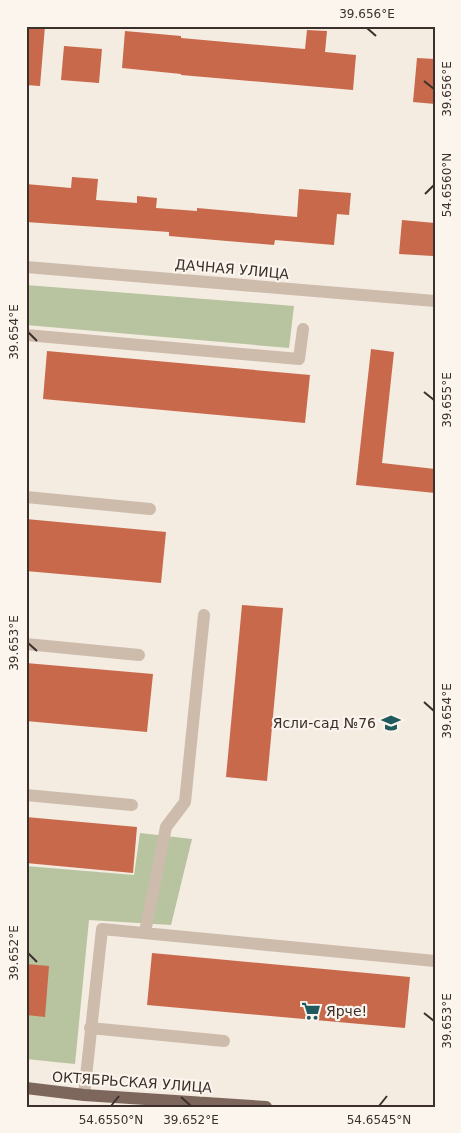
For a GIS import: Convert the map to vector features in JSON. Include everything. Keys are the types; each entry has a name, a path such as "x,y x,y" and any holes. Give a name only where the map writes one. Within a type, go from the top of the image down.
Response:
{"main road":[{"name":"ОКТЯБРЬСКАЯ УЛИЦА","path":"26,1088 84,1095 266,1107"}],"street":[{"name":"ДАЧНАЯ УЛИЦА","path":"26,267 435,301"},
{"path":"26,335 298,359 302,329"},
{"path":"26,496 150,509"},
{"path":"146,932 166,827 184,802 204,616"},
{"path":"26,644 139,655"},
{"path":"26,795 132,805"},
{"path":"84,1095 102,928 435,961"},
{"path":"90,1028 224,1041"}],"green space":[{"path":"26,285 294,306 289,348 26,325"},
{"path":"140,833 192,839 171,925 89,920 75,1064 26,1059 26,866 134,875"}],"building":[{"path":"26,26 45,26 40,86 26,85"},
{"path":"307,30 327,31 325,52 356,55 353,90 122,68 125,31 305,49"},
{"path":"64,46 102,49 99,83 61,80"},
{"path":"417,58 435,59 435,104 413,102"},
{"path":"72,177 98,179 96,200 137,203 137,196 157,198 156,208 197,211 197,208 297,217 299,189 351,193 349,215 337,214 334,245 275,240 274,245 169,236 169,232 26,222 26,184 71,188"},
{"path":"402,220 435,223 433,256 399,254"},
{"path":"371,349 394,352 382,463 435,469 435,493 356,485"},
{"path":"47,351 310,375 305,423 43,399"},
{"path":"26,519 166,532 161,583 26,571"},
{"path":"242,605 283,608 267,781 226,777"},
{"path":"26,663 153,674 147,732 26,721"},
{"path":"26,817 137,827 133,873 26,863"},
{"path":"152,953 410,977 405,1028 147,1005"},
{"path":"26,964 49,966 45,1017 26,1015"}],"place":[{"name":"Ясли-сад №76","path":"391,723"},
{"name":"Ярче!","path":"311,1011"}]}
